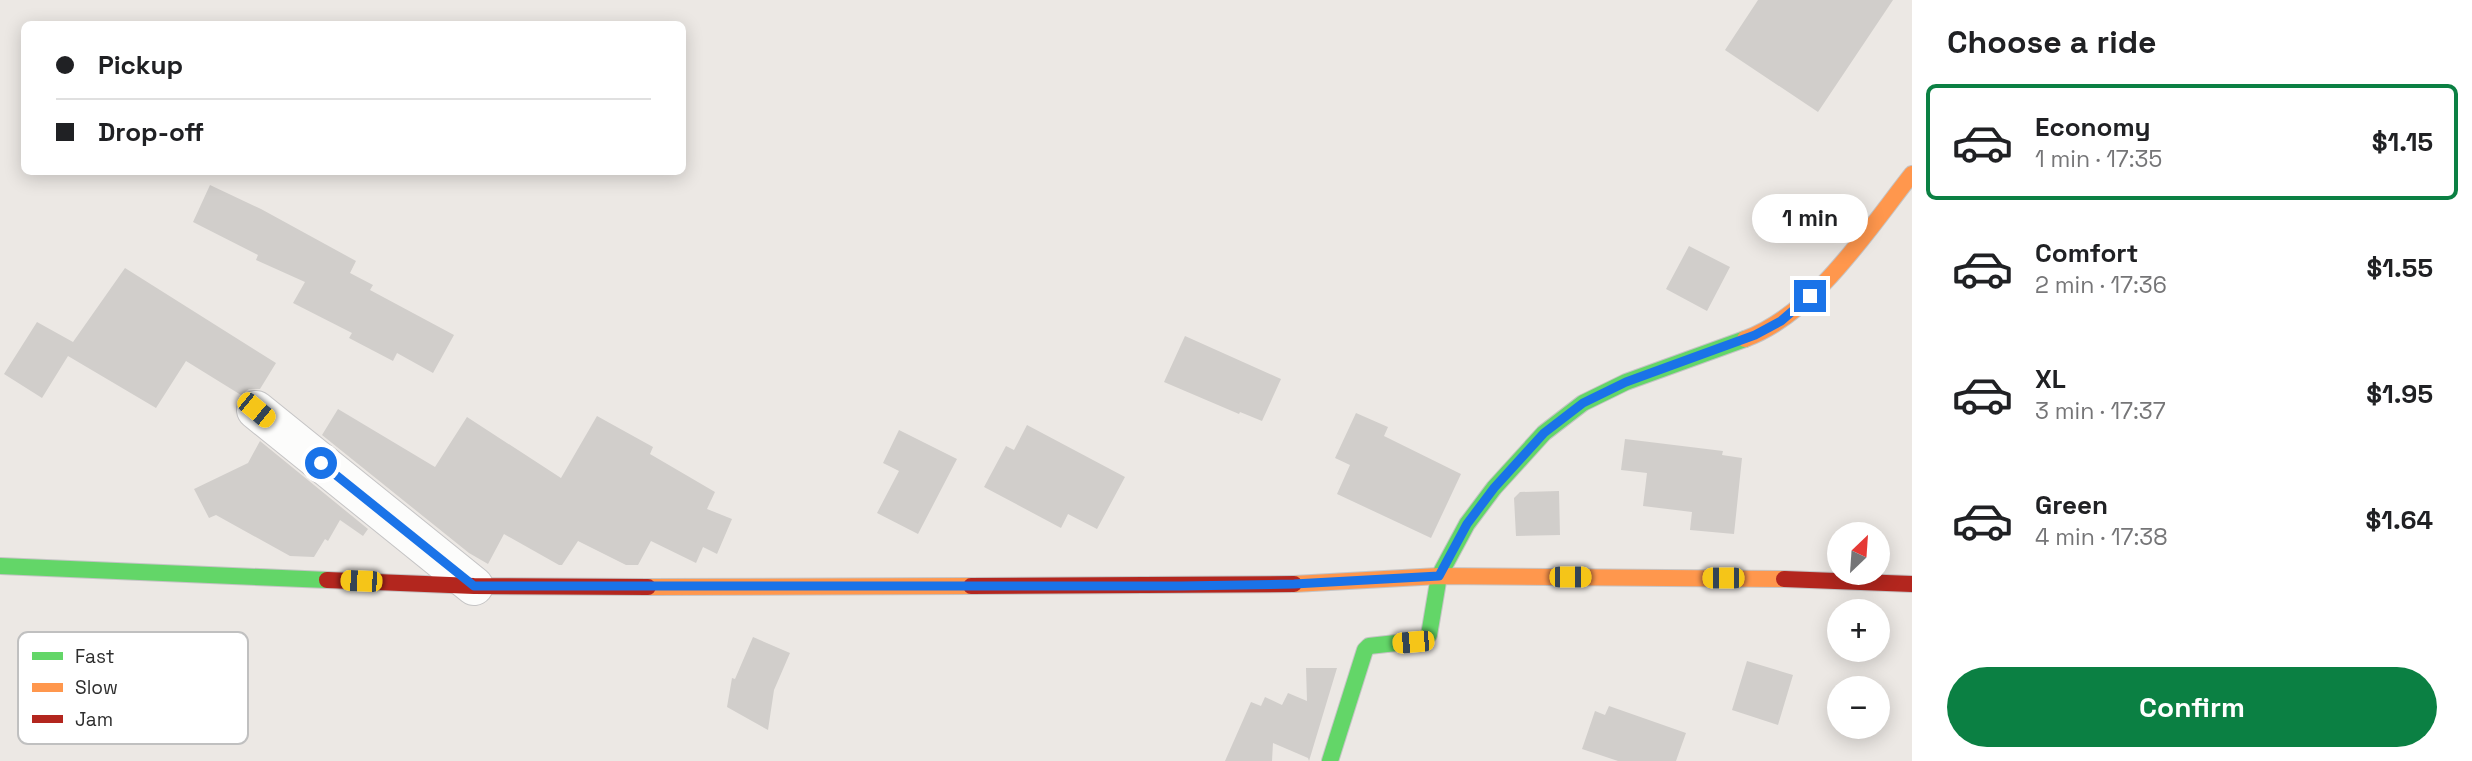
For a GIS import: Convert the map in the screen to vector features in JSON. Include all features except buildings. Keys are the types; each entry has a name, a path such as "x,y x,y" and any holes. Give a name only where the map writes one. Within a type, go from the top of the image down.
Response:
{"street":[{"path":"1330,761 1362,656 1369,646 1423,640 1429,635 1439,576 1467,524 1494,488 1544,433 1583,403 1626,382 1755,335 1781,321 1810,296 1847,256 1912,174"},
{"path":"256,410 474,586"},
{"path":"0,566 474,586 1181,586 1294,584 1439,576 1749,578 1912,584"}],"traffic: fast":[{"path":"1330,761 1365,650 1369,646 1423,640 1429,635 1439,576 1467,524 1494,488 1544,433 1583,403 1626,382 1745,339"},
{"path":"0,566 327,580"}],"traffic: slow":[{"path":"1745,339 1770,327 1817,290 1858,244 1912,174"},
{"path":"1294,584 1439,576 1784,579"},
{"path":"648,587 971,586"}],"traffic: jam":[{"path":"1784,579 1912,584"},
{"path":"327,580 474,586 648,587"},
{"path":"971,586 1294,584"}],"route":[{"path":"321,463 474,586 1181,586 1294,584 1439,576 1467,524 1494,488 1544,433 1583,403 1626,382 1755,335 1781,321 1810,296"}]}
